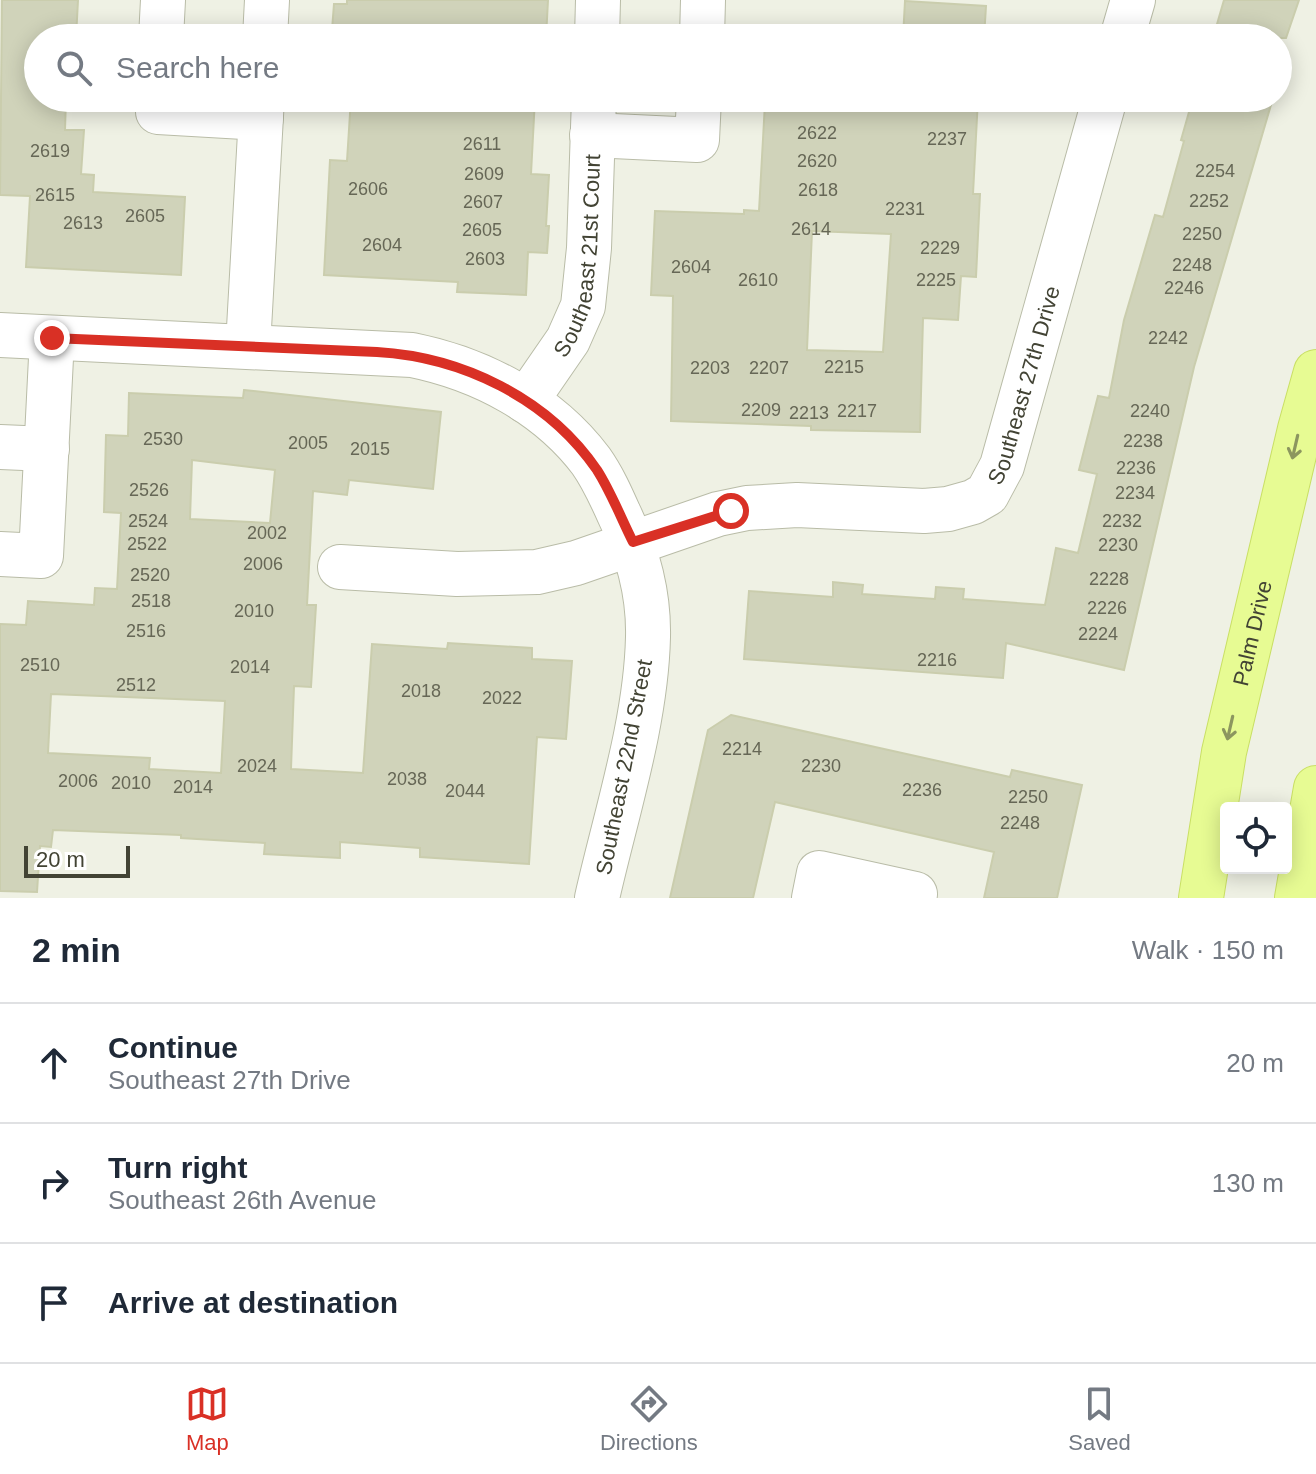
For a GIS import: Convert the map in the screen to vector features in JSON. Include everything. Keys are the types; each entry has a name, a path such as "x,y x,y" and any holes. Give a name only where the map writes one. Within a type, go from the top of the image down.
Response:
{"main road":[{"name":"Palm Drive","path":"1201,898 1224,752 1316,372"},
{"path":"1297,898 1316,788"}],"street":[{"path":"162,24 163,0"},
{"path":"266,24 267,0"},
{"path":"597,24 598,0"},
{"path":"702,24 703,0"},
{"path":"1126,24 1133,0"},
{"path":"248,346 261,112"},
{"path":"593,117 697,140 698,112"},
{"name":"Southeast 27th Drive","path":"340,567 457,574 537,572 576,563 718,514 747,508 823,505 935,511 960,507 987,494 1002,466 1101,112"},
{"name":"Southeast 21st Court","path":"526,401 568,340 583,306 589,248 593,117"},
{"name":"Southeast 22nd Street","path":"0,335 395,353 427,358 477,375 526,401 568,435 603,481 633,542 647,599 646,666 633,740 597,898"},
{"path":"20,555 47,449 52,338"},
{"path":"0,447 47,449"},
{"path":"814,898 819,873 915,894 914,898"}],"building":[{"path":"2,0 78,0 77,24 24,24 24,112 66,112 65,130 84,130 81,174 94,175 93,192 185,197 181,275 26,267 30,196 0,195"},
{"path":"347,0 548,0 547,24 332,24 334,4 347,4"},
{"path":"1224,0 1299,0 1291,24 1217,24"},
{"path":"905,1 986,6 985,24 904,24"},
{"path":"350,112 534,112 531,174 549,175 546,226 549,226 547,253 528,252 526,295 457,292 458,282 324,275 330,160 347,161"},
{"path":"764,112 977,112 973,194 980,194 976,277 961,276 958,320 923,318 920,432 811,430 811,426 671,421 673,296 651,295 655,211 744,214 744,210 759,211","holes":["812,231 891,234 883,352 807,350"]},
{"path":"1189,112 1269,112 1194,367 1124,670 1006,643 1003,678 744,659 749,591 833,597 833,582 863,585 862,594 935,599 936,587 964,589 963,599 1045,605 1056,548 1078,553 1097,474 1079,470 1098,396 1109,398 1124,320 1155,215 1163,217 1184,141 1181,140"},
{"path":"244,390 441,412 433,489 349,480 347,495 313,491 307,605 316,605 311,687 294,686 291,769 363,773 372,644 447,649 448,643 532,648 532,659 572,661 566,739 537,737 529,864 420,857 420,848 340,842 340,858 264,854 265,843 181,838 181,835 53,830 51,847 40,846 37,892 0,891 0,624 26,625 28,601 94,605 95,588 117,589 121,513 104,512 106,435 128,436 129,393 243,398","holes":["192,460 275,470 270,523 190,519","51,694 225,701 221,773 149,769 150,758 48,753"]},
{"path":"731,715 1010,777 1012,770 1082,785 1057,898 984,898 994,852 775,802 753,898 670,898 708,730"}],"route":[{"path":"52,338 377,352 427,358 477,375 506,389 547,416 568,435 599,473 633,542 731,511"}]}
